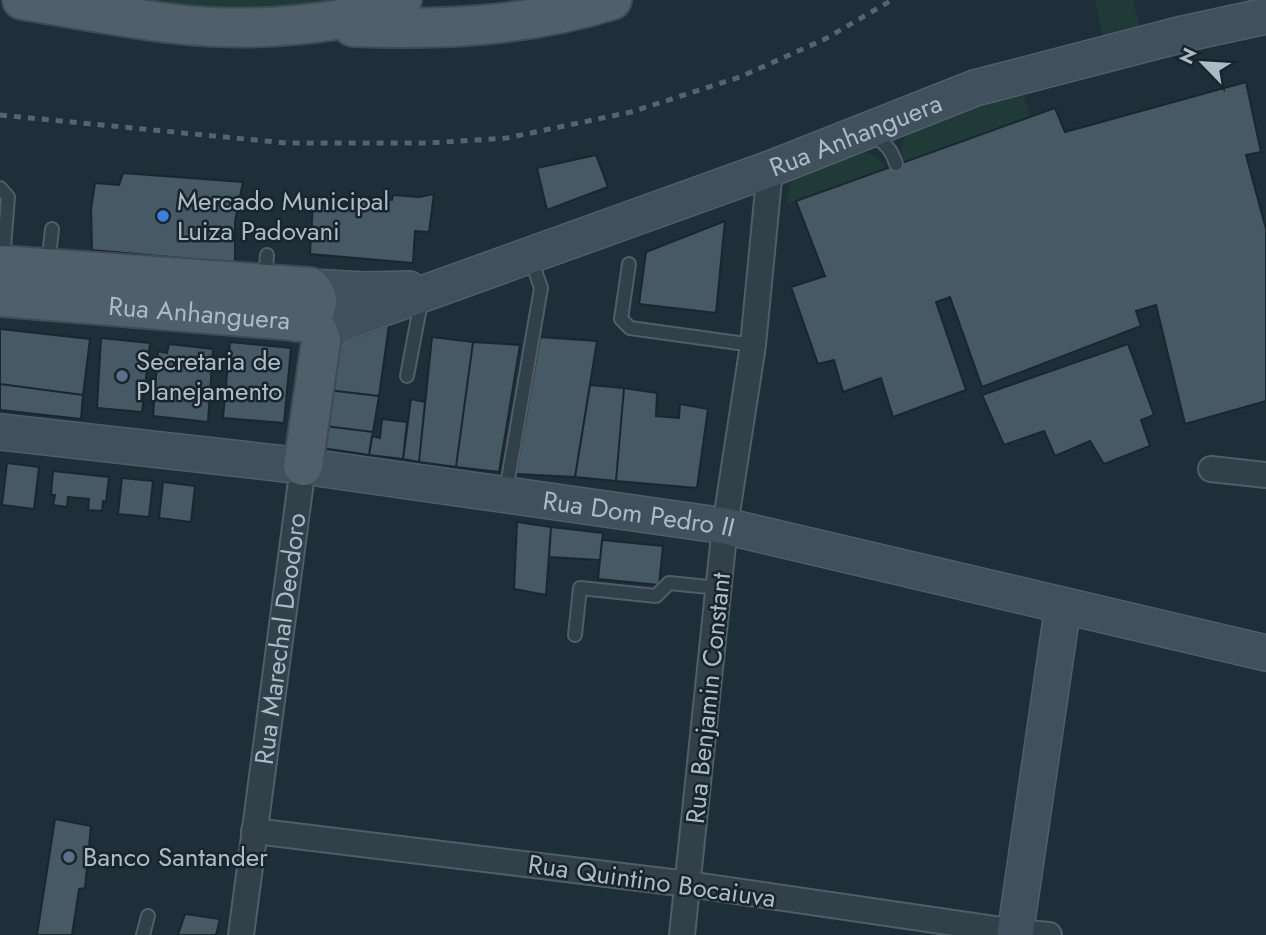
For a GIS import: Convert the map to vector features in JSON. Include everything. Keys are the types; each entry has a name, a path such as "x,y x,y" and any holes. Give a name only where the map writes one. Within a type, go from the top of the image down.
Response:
{"main road":[{"path":"22,0 176,24 410,29 473,27 528,20 612,0"},
{"path":"298,26 360,16 402,0"},
{"name":"Rua Anhanguera","path":"1,264 48,269 266,270 309,317 329,331 336,325 770,169 975,88 1183,34 1266,16"},
{"name":"Rua Anhanguera","path":"1,264 309,317 365,290 439,288"},
{"name":"Rua Marechal Deodoro","path":"303,466 309,317"},
{"name":"Rua Dom Pedro II","path":"0,432 303,466 725,526 1266,653"},
{"path":"1027,934 1063,606"}],"street":[{"name":"Rua Benjamin Constant","path":"682,935 725,526 753,345 770,169"},
{"name":"Rua Marechal Deodoro","path":"242,935 303,466"},
{"path":"1211,469 1266,475"},
{"name":"Rua Quintino Bocaiuva","path":"254,831 688,884 1027,934"}],"lane":[{"path":"867,131 885,142 895,160 895,129 902,117"},
{"path":"0,188 8,197 1,264"},
{"path":"48,269 52,229"},
{"path":"505,495 541,288 529,255"},
{"path":"629,264 621,319 630,328 753,345"},
{"path":"407,376 439,288"},
{"path":"575,635 580,588 656,596 669,583 719,588"},
{"path":"143,935 148,916"}],"green space":[{"path":"134,0 379,0 220,13"},
{"path":"1095,0 1133,0 1140,27 1103,38"},
{"path":"1024,94 1030,117 903,163 902,142 914,125"},
{"path":"861,152 876,157 885,169 787,204 791,179"}],"building":[{"path":"1246,82 1261,152 1246,155 1266,229 1266,401 1185,424 1156,305 1136,311 1141,326 982,387 950,297 936,302 966,390 893,417 881,378 843,392 834,360 818,364 791,287 825,276 796,201 1055,108 1065,132"},
{"path":"596,155 608,187 547,210 537,168"},
{"name":"Mercado Municipal Luiza Padovani","path":"123,173 243,182 235,221 235,263 92,250 91,210 95,183 119,185"},
{"path":"434,194 429,232 415,231 413,263 310,254 313,204 360,206 360,196 392,200 393,195 419,197"},
{"path":"725,221 716,313 639,304 646,252"},
{"path":"389,325 379,396 328,390 339,343"},
{"path":"0,329 90,339 83,395 0,384"},
{"path":"432,337 473,342 456,467 419,462"},
{"path":"540,337 597,341 575,477 516,474"},
{"name":"Secretaria de Planejamento","path":"101,338 150,343 142,412 97,408"},
{"path":"230,342 291,348 284,423 223,418"},
{"path":"473,342 520,345 499,472 456,467"},
{"path":"169,344 213,349 208,422 153,416 158,351 167,353"},
{"path":"1128,344 1154,415 1141,420 1150,446 1104,464 1090,441 1055,456 1044,431 1004,445 982,395"},
{"path":"0,384 83,395 81,419 0,410"},
{"path":"590,385 624,388 616,481 575,477"},
{"path":"624,388 657,393 656,416 679,418 680,404 708,409 697,488 616,481"},
{"path":"328,390 379,396 373,432 325,426"},
{"path":"411,399 425,402 419,462 403,459"},
{"path":"382,419 407,422 403,459 369,455 372,436 380,438"},
{"path":"325,426 373,432 369,455 322,448"},
{"path":"7,463 39,467 34,509 2,505"},
{"path":"53,471 109,477 106,502 103,501 102,511 88,510 89,499 68,497 67,507 53,505"},
{"path":"122,478 153,481 149,517 118,514"},
{"path":"163,482 195,486 191,522 159,518"},
{"path":"517,522 551,527 546,595 514,589"},
{"path":"551,527 603,533 600,560 549,557"},
{"path":"602,540 663,546 659,585 598,579"},
{"name":"Banco Santander","path":"55,819 91,826 85,888 79,889 72,935 37,935"},
{"path":"185,914 220,919 216,935 178,935"}],"railway":[{"path":"0,115 286,143 429,143 507,138 631,112 740,77 825,39 892,0"}],"place":[{"name":"Mercado Municipal Luiza Padovani","path":"163,216"},
{"name":"Secretaria de Planejamento","path":"122,376"},
{"name":"Banco Santander","path":"69,857"}]}
